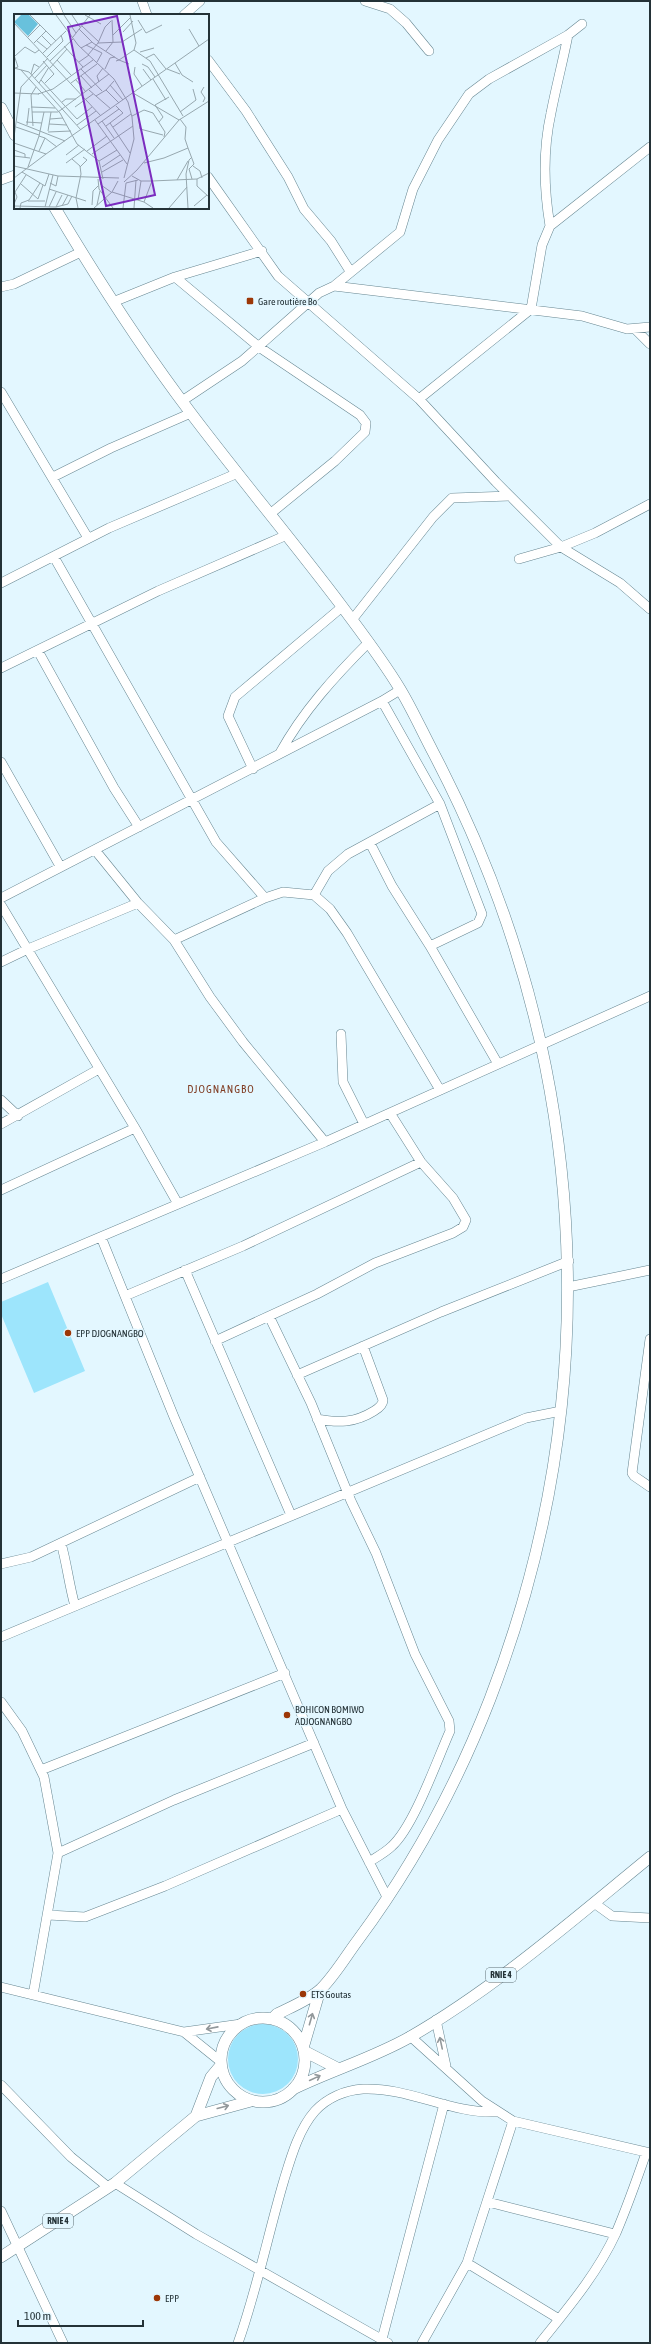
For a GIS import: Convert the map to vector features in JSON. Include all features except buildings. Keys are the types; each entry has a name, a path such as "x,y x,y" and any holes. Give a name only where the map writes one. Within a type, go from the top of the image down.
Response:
{"main road":[{"path":"1,108 14,133"},
{"path":"57,209 81,252 113,302 182,401 369,642 400,690 460,805 493,884 512,937 542,1044 559,1143 569,1261 561,1411 539,1541 529,1584 500,1672 485,1711 435,1817 387,1897 320,1990 303,2050 303,2072 294,2089"},
{"name":"RNIE 4","path":"1,2257 18,2248 112,2185 196,2116 251,2101 266,2102 281,2098 294,2089 337,2068 388,2048 436,2020 543,1944 650,1856"},
{"path":"272,2019 277,2014 320,1990"},
{"path":"196,2116 210,2077 220,2063 224,2044 228,2036 241,2024 256,2019 272,2019 291,2030 296,2035 303,2050 337,2068"},
{"path":"220,2063 226,2081 236,2093 251,2101"}],"street":[{"path":"54,1 59,14"},
{"path":"142,1 147,14"},
{"path":"185,14 200,1"},
{"path":"365,1 390,9 406,23 429,51"},
{"path":"182,401 259,347 319,294 334,286 350,271 400,232 413,189 438,140 469,94 489,79 568,35 582,24"},
{"path":"550,226 547,203 546,141 550,114 568,35"},
{"path":"209,61 246,111 288,178 304,209 331,241 350,271"},
{"path":"419,399 531,309 542,244 550,226 650,147"},
{"path":"1,180 14,175"},
{"path":"209,178 262,251 278,276 308,304 419,399 510,496 561,547 620,583 650,609"},
{"path":"113,302 175,277 262,251"},
{"path":"1,287 14,284 81,252"},
{"path":"175,277 259,347 360,415 366,423 365,432 335,461 270,514"},
{"path":"334,286 582,316 618,328 636,330 650,327"},
{"path":"636,330 650,344"},
{"path":"1,392 88,538"},
{"path":"53,477 111,448 191,413"},
{"path":"1,583 54,557 88,538 238,473"},
{"path":"352,620 433,517 452,498 510,496"},
{"path":"519,559 561,547 595,533 650,504"},
{"path":"1,668 91,624 287,535"},
{"path":"54,557 191,801 216,842 265,898"},
{"path":"253,769 228,716 235,697 342,607"},
{"path":"280,753 293,729 333,678 369,642"},
{"path":"38,651 114,788 139,827"},
{"path":"1,898 60,866 95,850 253,769 280,753 382,701 400,690"},
{"path":"382,701 440,804 482,914 478,923 430,946"},
{"path":"1,762 60,866"},
{"path":"314,895 328,871 336,863 440,804"},
{"path":"370,843 392,886 430,946 498,1064"},
{"path":"95,850 138,902 174,940 210,997 325,1142"},
{"path":"174,940 265,898 283,892 314,895 330,909 347,933 440,1090"},
{"path":"1,962 138,902"},
{"path":"1,905 135,1128 178,1204"},
{"path":"1,1279 325,1142 542,1044 648,1000"},
{"path":"341,1034 343,1082 364,1124"},
{"path":"1,1124 18,1116 99,1069"},
{"path":"1,1100 18,1116"},
{"path":"215,1341 317,1294 357,1271 453,1233 463,1227 466,1220 460,1207 421,1162 390,1113"},
{"path":"1,1190 135,1128"},
{"path":"124,1296 244,1246 421,1162"},
{"path":"101,1237 124,1296 200,1477 342,1809 387,1897"},
{"path":"297,1375 441,1312 569,1261"},
{"path":"185,1270 291,1515"},
{"path":"568,1287 650,1271"},
{"path":"269,1316 317,1418 376,1554 415,1654 450,1726 413,1814 400,1836 392,1846 369,1862"},
{"path":"650,1339 632,1473 650,1487"},
{"path":"317,1418 353,1421 363,1418 381,1405 383,1400 363,1346"},
{"path":"1,1637 526,1418 561,1411"},
{"path":"1,1564 31,1557 200,1477"},
{"path":"61,1543 68,1565 68,1579 75,1606"},
{"path":"40,1770 285,1673"},
{"path":"1,1702 22,1731 40,1770 58,1853 33,1995"},
{"path":"58,1853 174,1800 314,1743"},
{"path":"48,1915 85,1917 166,1886 342,1809"},
{"path":"594,1903 612,1916 650,1918"},
{"path":"1,1987 184,2032 241,2024"},
{"path":"436,2020 446,2066"},
{"path":"184,2032 220,2063"},
{"path":"410,2036 446,2066 465,2086 497,2112 513,2121 648,2153 615,2234 578,2296 540,2343"},
{"path":"1,2085 71,2157 112,2185 384,2342 444,2104"},
{"path":"238,2343 252,2303 259,2270 279,2198 300,2136 307,2121 326,2101 338,2094 362,2089 385,2090 476,2112 497,2112"},
{"path":"422,2343 466,2263 488,2202 513,2121"},
{"path":"488,2202 615,2234"},
{"path":"1,2211 63,2343"},
{"path":"466,2263 559,2319"}],"shaded area":[{"path":"48,1282 85,1371 34,1393 1,1314 1,1302"},
{"path":"263,2024 276,2027 288,2034 295,2046 298,2059 295,2072 288,2084 276,2091 263,2094 250,2091 238,2084 231,2072 228,2059 231,2046 238,2034 250,2027"}],"place":[{"name":"Gare routière Bo","path":"250,301"},
{"name":"EPP DJOGNANGBO","path":"68,1333"},
{"name":"BOHICON BOMIWO ADJOGNANGBO","path":"287,1715"},
{"name":"ETS Goutas","path":"303,1994"},
{"name":"EPP","path":"157,2298"}],"district":[{"name":"DJOGNANGBO","path":"221,1089"}]}
